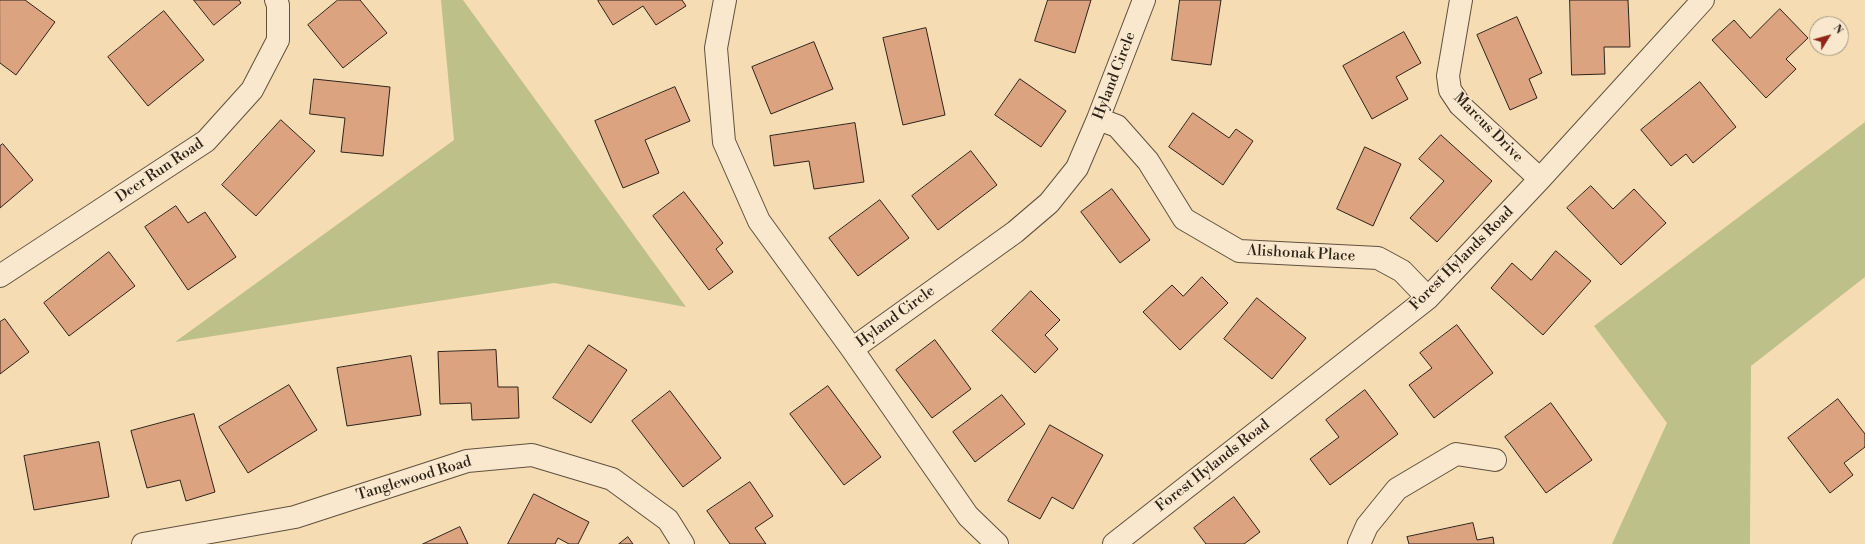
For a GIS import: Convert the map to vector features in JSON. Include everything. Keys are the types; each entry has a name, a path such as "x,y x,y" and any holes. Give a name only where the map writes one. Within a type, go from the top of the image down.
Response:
{"street":[{"name":"Hyland Circle","path":"725,0 716,48 724,142 759,221 852,349 1015,232 1049,203 1077,168 1098,119 1144,0"},
{"name":"Marcus Drive","path":"1462,0 1448,76 1450,90 1460,105 1540,179"},
{"name":"Deer Run Road","path":"0,276 206,141 252,90 278,40 277,2"},
{"name":"Forest Hylands Road","path":"1114,544 1428,298 1540,179 1693,5"},
{"name":"Alishonak Place","path":"1098,119 1117,126 1148,161 1184,219 1239,251 1378,258 1402,271 1428,298"},
{"path":"852,349 968,516 997,544"},
{"path":"1359,544 1367,526 1397,488 1456,454 1495,460"},
{"name":"Tanglewood Road","path":"143,544 295,517 467,461 532,455 612,479 668,520 683,544"}],"green space":[{"path":"441,0 463,0 686,307 554,283 175,342 454,140"},
{"path":"1865,122 1865,277 1751,366 1750,544 1612,544 1667,423 1594,326"}],"building":[{"path":"0,0 25,0 55,22 16,75 0,63"},
{"path":"194,0 239,0 241,3 214,25"},
{"path":"338,0 360,0 387,33 343,68 308,25"},
{"path":"682,0 686,6 656,25 643,6 613,25 598,1"},
{"path":"1048,0 1091,0 1075,53 1035,41"},
{"path":"1180,0 1221,0 1211,65 1172,60"},
{"path":"1570,0 1628,0 1630,47 1604,47 1605,74 1572,75"},
{"path":"1780,9 1808,38 1786,59 1796,69 1766,98 1712,40 1734,20 1750,38"},
{"path":"164,11 204,60 148,106 108,57"},
{"path":"1517,17 1542,73 1529,79 1537,98 1510,110 1477,35"},
{"path":"926,28 945,115 903,125 883,38"},
{"path":"1404,32 1421,63 1396,77 1408,99 1372,119 1343,66"},
{"path":"814,42 833,89 771,114 752,67"},
{"path":"314,79 390,87 383,156 341,152 345,118 310,114"},
{"path":"1020,79 1066,111 1041,147 995,115"},
{"path":"1700,82 1736,127 1693,163 1686,154 1671,166 1641,130"},
{"path":"675,87 690,121 645,140 659,173 623,188 595,121"},
{"path":"1193,113 1229,138 1236,129 1253,141 1223,185 1169,147"},
{"path":"281,120 315,151 256,216 222,185"},
{"path":"855,123 864,182 814,189 809,161 774,166 770,136"},
{"path":"1441,135 1492,181 1437,242 1410,218 1444,181 1419,159"},
{"path":"3,144 33,180 0,208 0,146"},
{"path":"1365,147 1401,164 1373,226 1337,209"},
{"path":"971,151 997,185 938,230 912,196"},
{"path":"1591,186 1613,209 1634,189 1666,223 1621,265 1567,208"},
{"path":"1112,189 1150,240 1120,263 1081,212"},
{"path":"684,192 723,243 716,249 733,272 709,290 653,216"},
{"path":"880,200 909,238 858,276 829,238"},
{"path":"176,206 188,223 205,212 236,257 188,290 145,227"},
{"path":"1556,251 1591,281 1543,335 1491,288 1512,263 1531,280"},
{"path":"109,252 135,286 69,336 44,303"},
{"path":"1202,277 1228,303 1180,350 1143,312 1172,285 1183,296"},
{"path":"1031,291 1060,320 1045,335 1058,349 1035,373 992,331"},
{"path":"1257,298 1306,338 1272,379 1224,339"},
{"path":"5,319 29,352 0,374 0,322"},
{"path":"1457,325 1493,373 1434,418 1409,385 1432,368 1420,353"},
{"path":"935,340 971,389 932,418 896,370"},
{"path":"589,345 627,370 591,423 553,398"},
{"path":"496,350 498,387 518,387 519,418 472,420 471,403 440,404 438,352"},
{"path":"411,356 421,415 347,426 337,368"},
{"path":"289,385 317,430 248,473 219,427"},
{"path":"828,386 881,457 844,485 790,414"},
{"path":"1365,390 1398,434 1330,485 1310,459 1339,437 1326,420"},
{"path":"670,391 721,458 683,487 632,421"},
{"path":"1002,395 1025,424 975,462 953,432"},
{"path":"1838,399 1865,434 1865,447 1844,463 1853,475 1830,493 1788,438"},
{"path":"1551,403 1592,460 1546,493 1505,437"},
{"path":"194,414 215,492 186,501 180,480 147,488 131,431"},
{"path":"1050,425 1103,455 1073,509 1052,497 1040,519 1008,501"},
{"path":"99,442 109,497 34,510 24,456"},
{"path":"750,482 773,516 755,528 766,544 730,544 707,511"},
{"path":"534,494 589,522 578,544 569,544 558,538 555,544 508,544"},
{"path":"1234,497 1260,532 1244,544 1206,544 1194,528"},
{"path":"1473,523 1477,540 1493,537 1494,544 1409,544 1407,537"},
{"path":"460,527 468,544 423,544"},
{"path":"628,537 633,544 619,544"}]}
